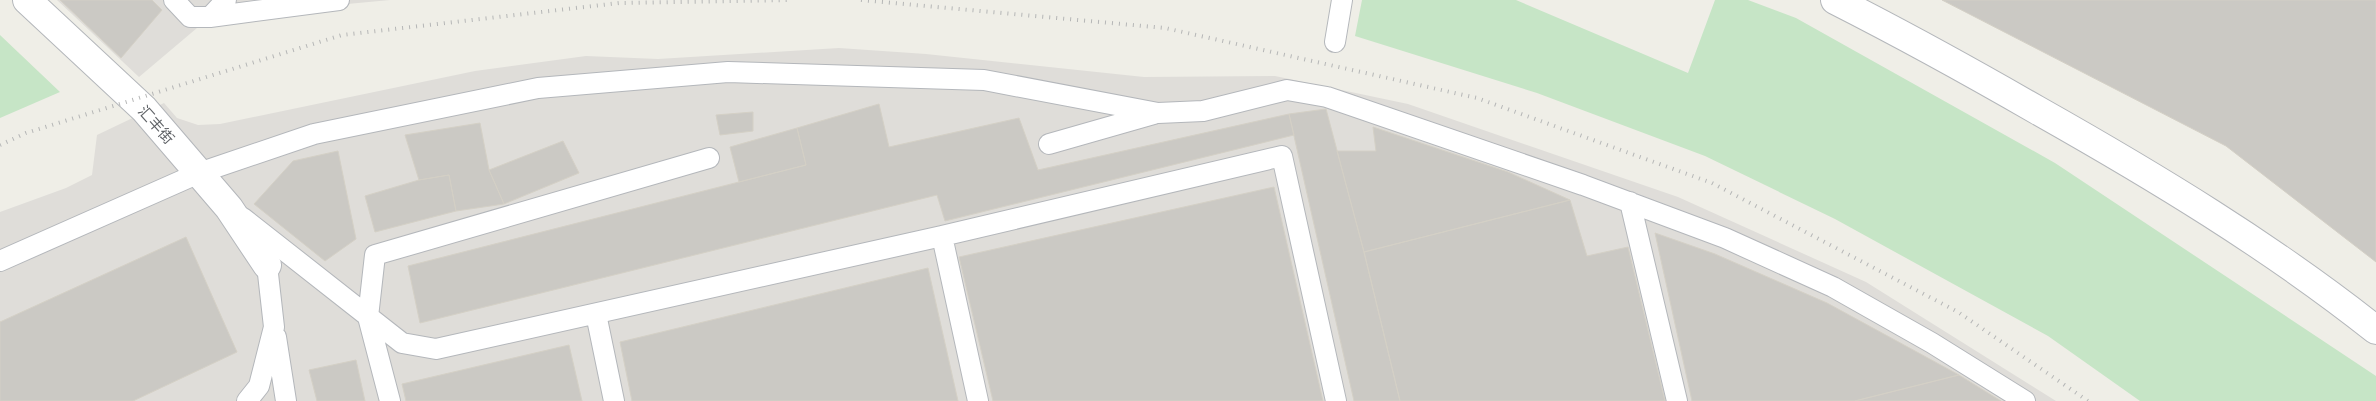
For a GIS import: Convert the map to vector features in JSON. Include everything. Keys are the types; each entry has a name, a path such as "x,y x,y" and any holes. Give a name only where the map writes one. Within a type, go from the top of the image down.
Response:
{"street":[{"name":"汇丰街","path":"27,0 144,109 229,208 267,265"},
{"path":"1835,0 1916,42 2100,146 2204,208 2341,302 2376,330"}],"lane":[{"path":"174,0 190,17 210,17 339,0"},
{"path":"210,17 226,0"},
{"path":"1335,42 1342,0"},
{"path":"0,261 199,174 314,134 538,88 728,72 984,80 1158,113"},
{"path":"1049,144 1158,113 1203,110 1287,90 1327,92 1726,238 1833,287 1932,343 2025,401"},
{"path":"229,208 402,343 436,349 942,236 1282,156 1336,401"},
{"path":"390,401 368,317 375,255 709,158"},
{"path":"1630,202 1677,401"},
{"path":"942,236 978,401"},
{"path":"267,265 274,327 286,401"},
{"path":"596,314 614,401"},
{"path":"247,401 259,386 274,327"}],"shaded area":[{"path":"57,0 390,0 210,17 139,77"},
{"path":"839,48 926,54 1144,77 1275,76 1408,104 1678,197 1866,282 2056,401 0,401 0,212 66,188 92,175 97,135 164,103 177,118 198,125 220,124 475,71 586,56 658,59"}],"green space":[{"path":"1362,0 1516,0 1688,73 1715,0 1748,0 1796,18 2055,163 2376,376 2376,401 2140,401 2048,336 1835,219 1705,156 1537,93 1355,36"},
{"path":"0,35 60,92 0,118"}],"building":[{"path":"60,0 152,0 162,10 121,58"},
{"path":"1942,0 2376,0 2376,262 2226,146"},
{"path":"879,104 889,147 1019,118 1038,170 1289,114 1294,135 945,221 937,195 420,323 408,266 806,165 797,128"},
{"path":"1326,109 1364,252 1400,401 1354,401 1289,114"},
{"path":"753,112 753,131 720,135 716,115"},
{"path":"480,123 489,170 504,204 456,211 449,175 419,180 405,135"},
{"path":"1373,127 1508,172 1570,200 1364,252 1337,151 1376,151"},
{"path":"797,128 806,165 739,182 730,147"},
{"path":"563,141 579,173 504,204 489,170"},
{"path":"338,151 356,239 325,261 254,204 293,161"},
{"path":"449,175 456,211 375,232 365,196 419,180"},
{"path":"1274,187 1323,401 993,401 959,257"},
{"path":"1570,200 1587,256 1628,247 1665,401 1400,401 1364,252"},
{"path":"1655,233 1715,254 1827,303 1959,375 1855,401 1692,401"},
{"path":"186,237 237,352 133,401 0,401 0,322"},
{"path":"928,268 958,401 632,401 620,342"},
{"path":"569,345 582,401 406,401 402,384"},
{"path":"356,360 365,401 317,401 309,370"},
{"path":"1959,375 2001,401 1855,401"}],"railway":[{"path":"0,145 26,133 342,35 619,3 792,0"},
{"path":"861,0 1165,28 1477,98 1712,183 1958,312 2088,401"}]}
